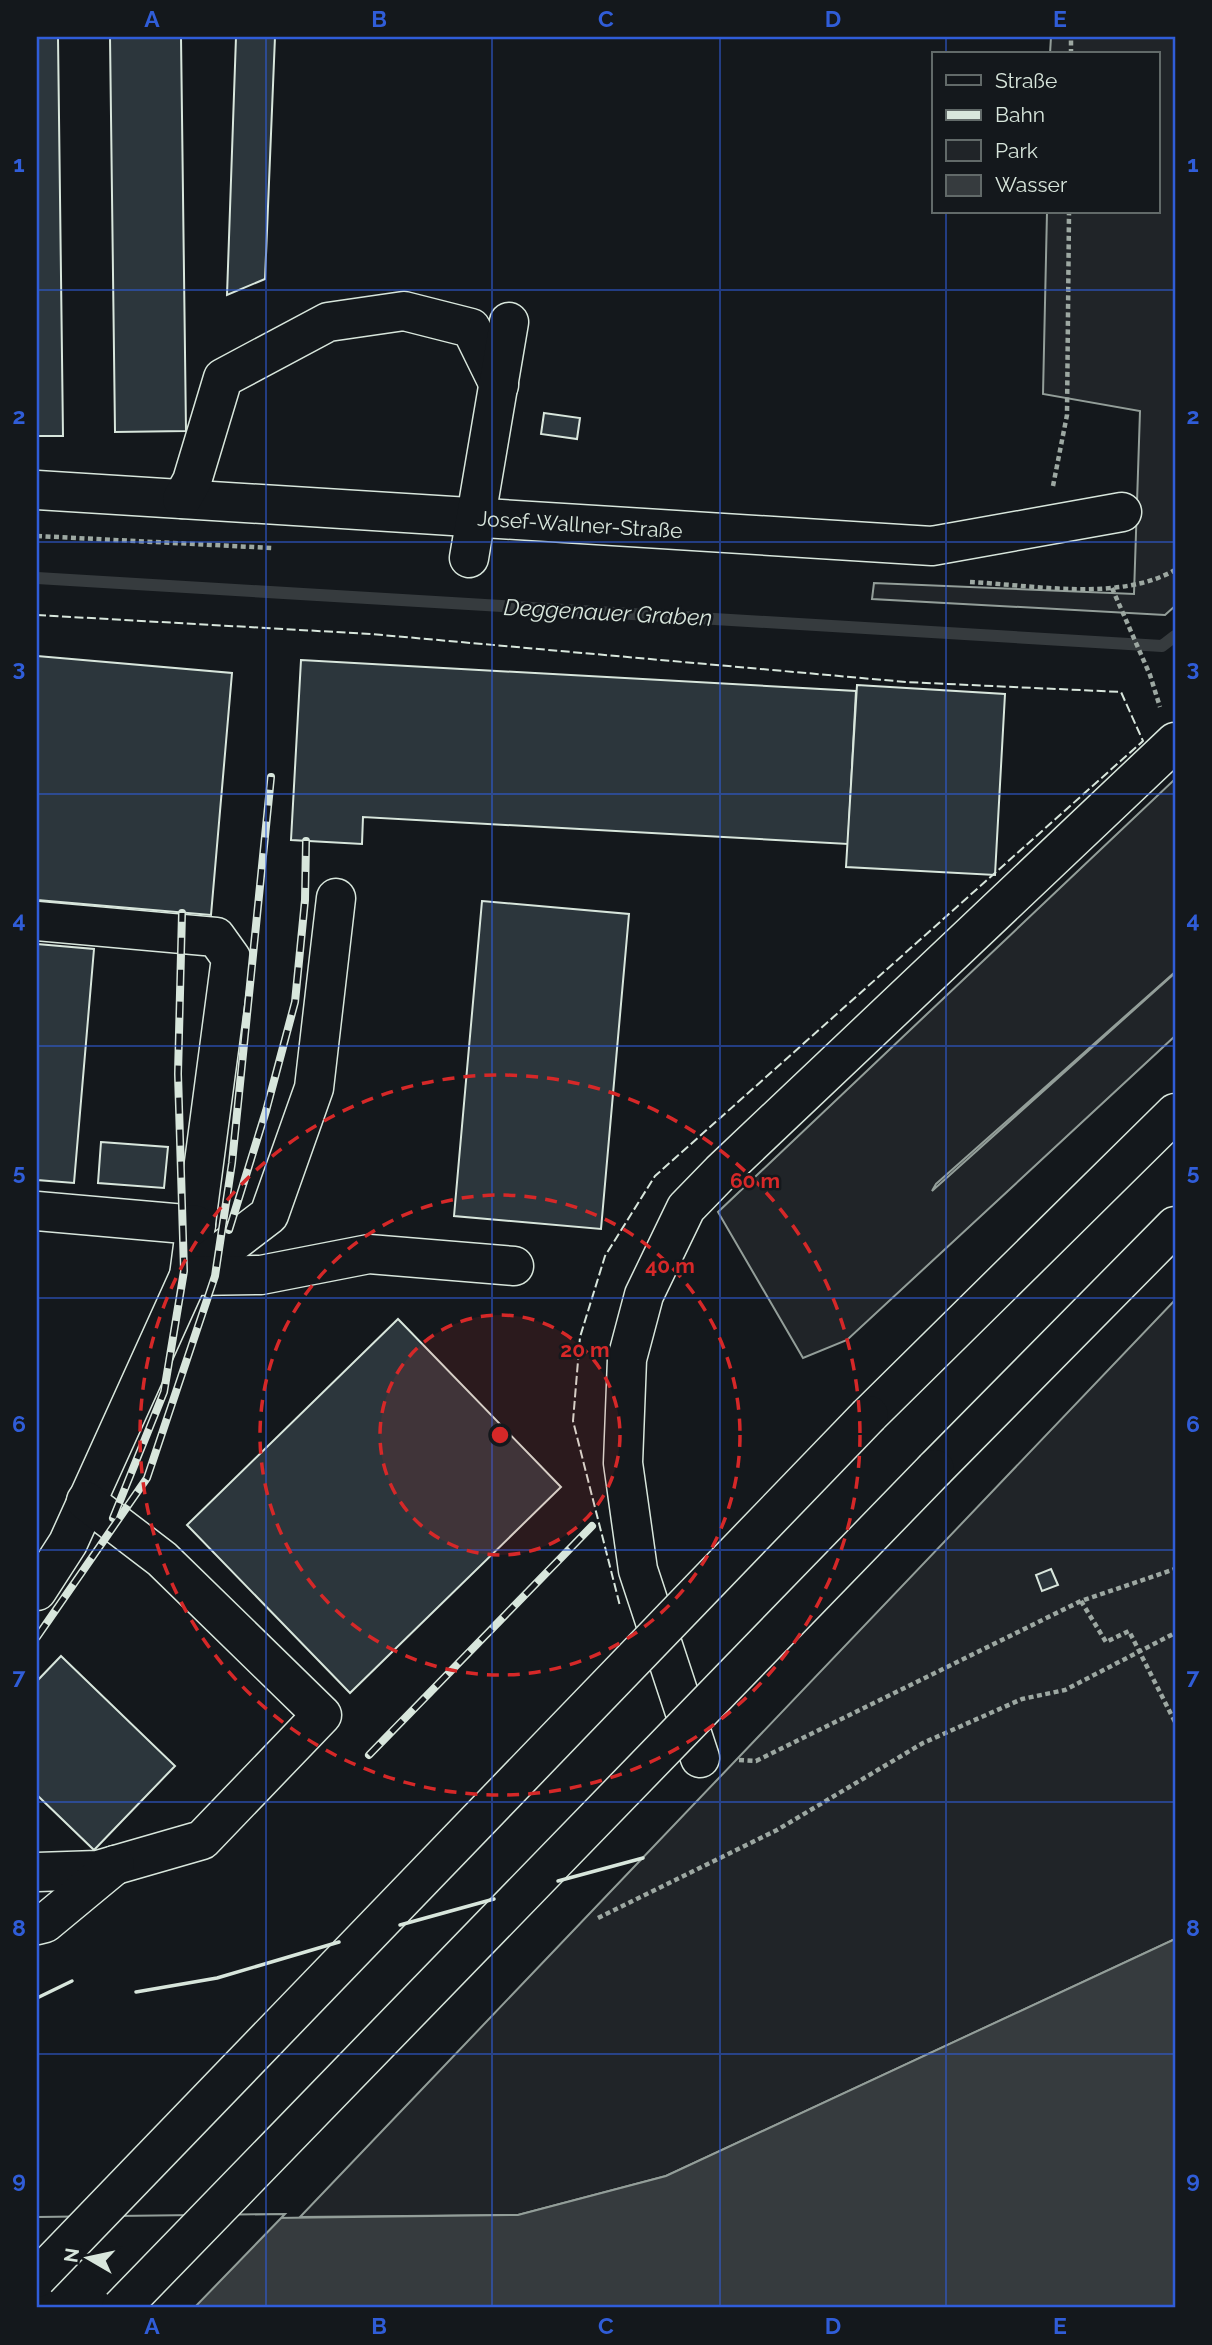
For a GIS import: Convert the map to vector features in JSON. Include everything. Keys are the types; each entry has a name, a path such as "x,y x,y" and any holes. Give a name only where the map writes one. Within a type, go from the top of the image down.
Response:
{"main road":[{"path":"182,499 192,481 223,378 328,322 404,311 471,328 499,385"},
{"path":"469,558 509,322"},
{"name":"Josef-Wallner-Straße","path":"37,490 932,546 1045,528 1122,512"},
{"path":"700,1758 638,1570 623,1463 627,1359 644,1295 686,1208 1175,742"},
{"path":"189,1276 269,1215 314,1088 336,898"},
{"path":"37,921 216,937 231,958 189,1276 68,1542 37,1591"},
{"path":"37,2278 869,1415 1175,1113"},
{"path":"37,1210 196,1225"},
{"path":"121,2308 935,1469 1175,1226"},
{"path":"189,1276 261,1275 369,1254 514,1266"},
{"path":"37,1872 98,1870 202,1840 322,1715 162,1559 86,1501"},
{"path":"37,1925 45,1923 116,1865"}],"path":[{"path":"1045,528 1067,415 1069,214"},
{"path":"1151,677 1120,604 1109,589 1157,581 1175,570"},
{"path":"700,1758 756,1761 1081,1601 1175,1569"},
{"path":"1081,1601 1107,1642 1129,1631 1175,1722"},
{"path":"598,1918 668,1886 777,1830 923,1743 1022,1699 1065,1690 1175,1633"}],"green space":[{"path":"1051,37 1175,37 1175,606 1165,615 872,599 874,583 1134,594 1140,411 1043,394 1047,214 1160,214 1160,52 1050,52"},
{"path":"1175,779 1175,972 936,1184 932,1191 1175,973 1175,1036 847,1340 803,1358 718,1212"},
{"path":"1175,1300 1175,1939 666,2176 518,2215 300,2217"}],"water":[{"path":"1175,1939 1175,2308 37,2308 37,2221 518,2215 666,2176"}],"pier":[{"path":"285,2214 194,2308 37,2308 37,2217"}],"building":[{"path":"37,37 58,37 63,436 37,436"},
{"path":"110,37 181,37 186,431 115,432"},
{"path":"236,37 275,37 265,279 227,295"},
{"path":"544,413 580,418 577,439 541,434"},
{"path":"37,656 232,673 211,915 37,900"},
{"path":"301,660 856,691 848,844 363,817 362,844 291,840"},
{"path":"857,685 1005,694 995,875 846,867"},
{"path":"482,901 629,914 601,1229 454,1216"},
{"path":"37,944 94,949 74,1183 37,1180"},
{"path":"101,1142 168,1147 164,1188 98,1183"},
{"path":"398,1319 561,1487 350,1693 187,1525"},
{"path":"1051,1569 1058,1585 1042,1591 1036,1575"},
{"path":"61,1656 175,1766 94,1850 37,1795 37,1681"}],"waterway":[{"name":"Deggenauer Graben","path":"37,578 1162,646 1175,636"}],"railway":[{"path":"37,1637 147,1478 215,1276 232,1163 271,777"},
{"path":"229,1230 266,1111 295,1002 305,900 306,841"},
{"path":"113,1518 164,1392 184,1271 178,1074 182,913"},
{"path":"369,1755 592,1526"}],"fence":[{"path":"37,615 371,634 906,682 1121,692 1143,741 655,1176 605,1256 580,1337 573,1421 620,1606"}],"wall":[{"path":"558,1881 643,1858"},
{"path":"400,1925 494,1899"},
{"path":"136,1992 217,1978 339,1942"},
{"path":"37,1998 72,1981"}]}
